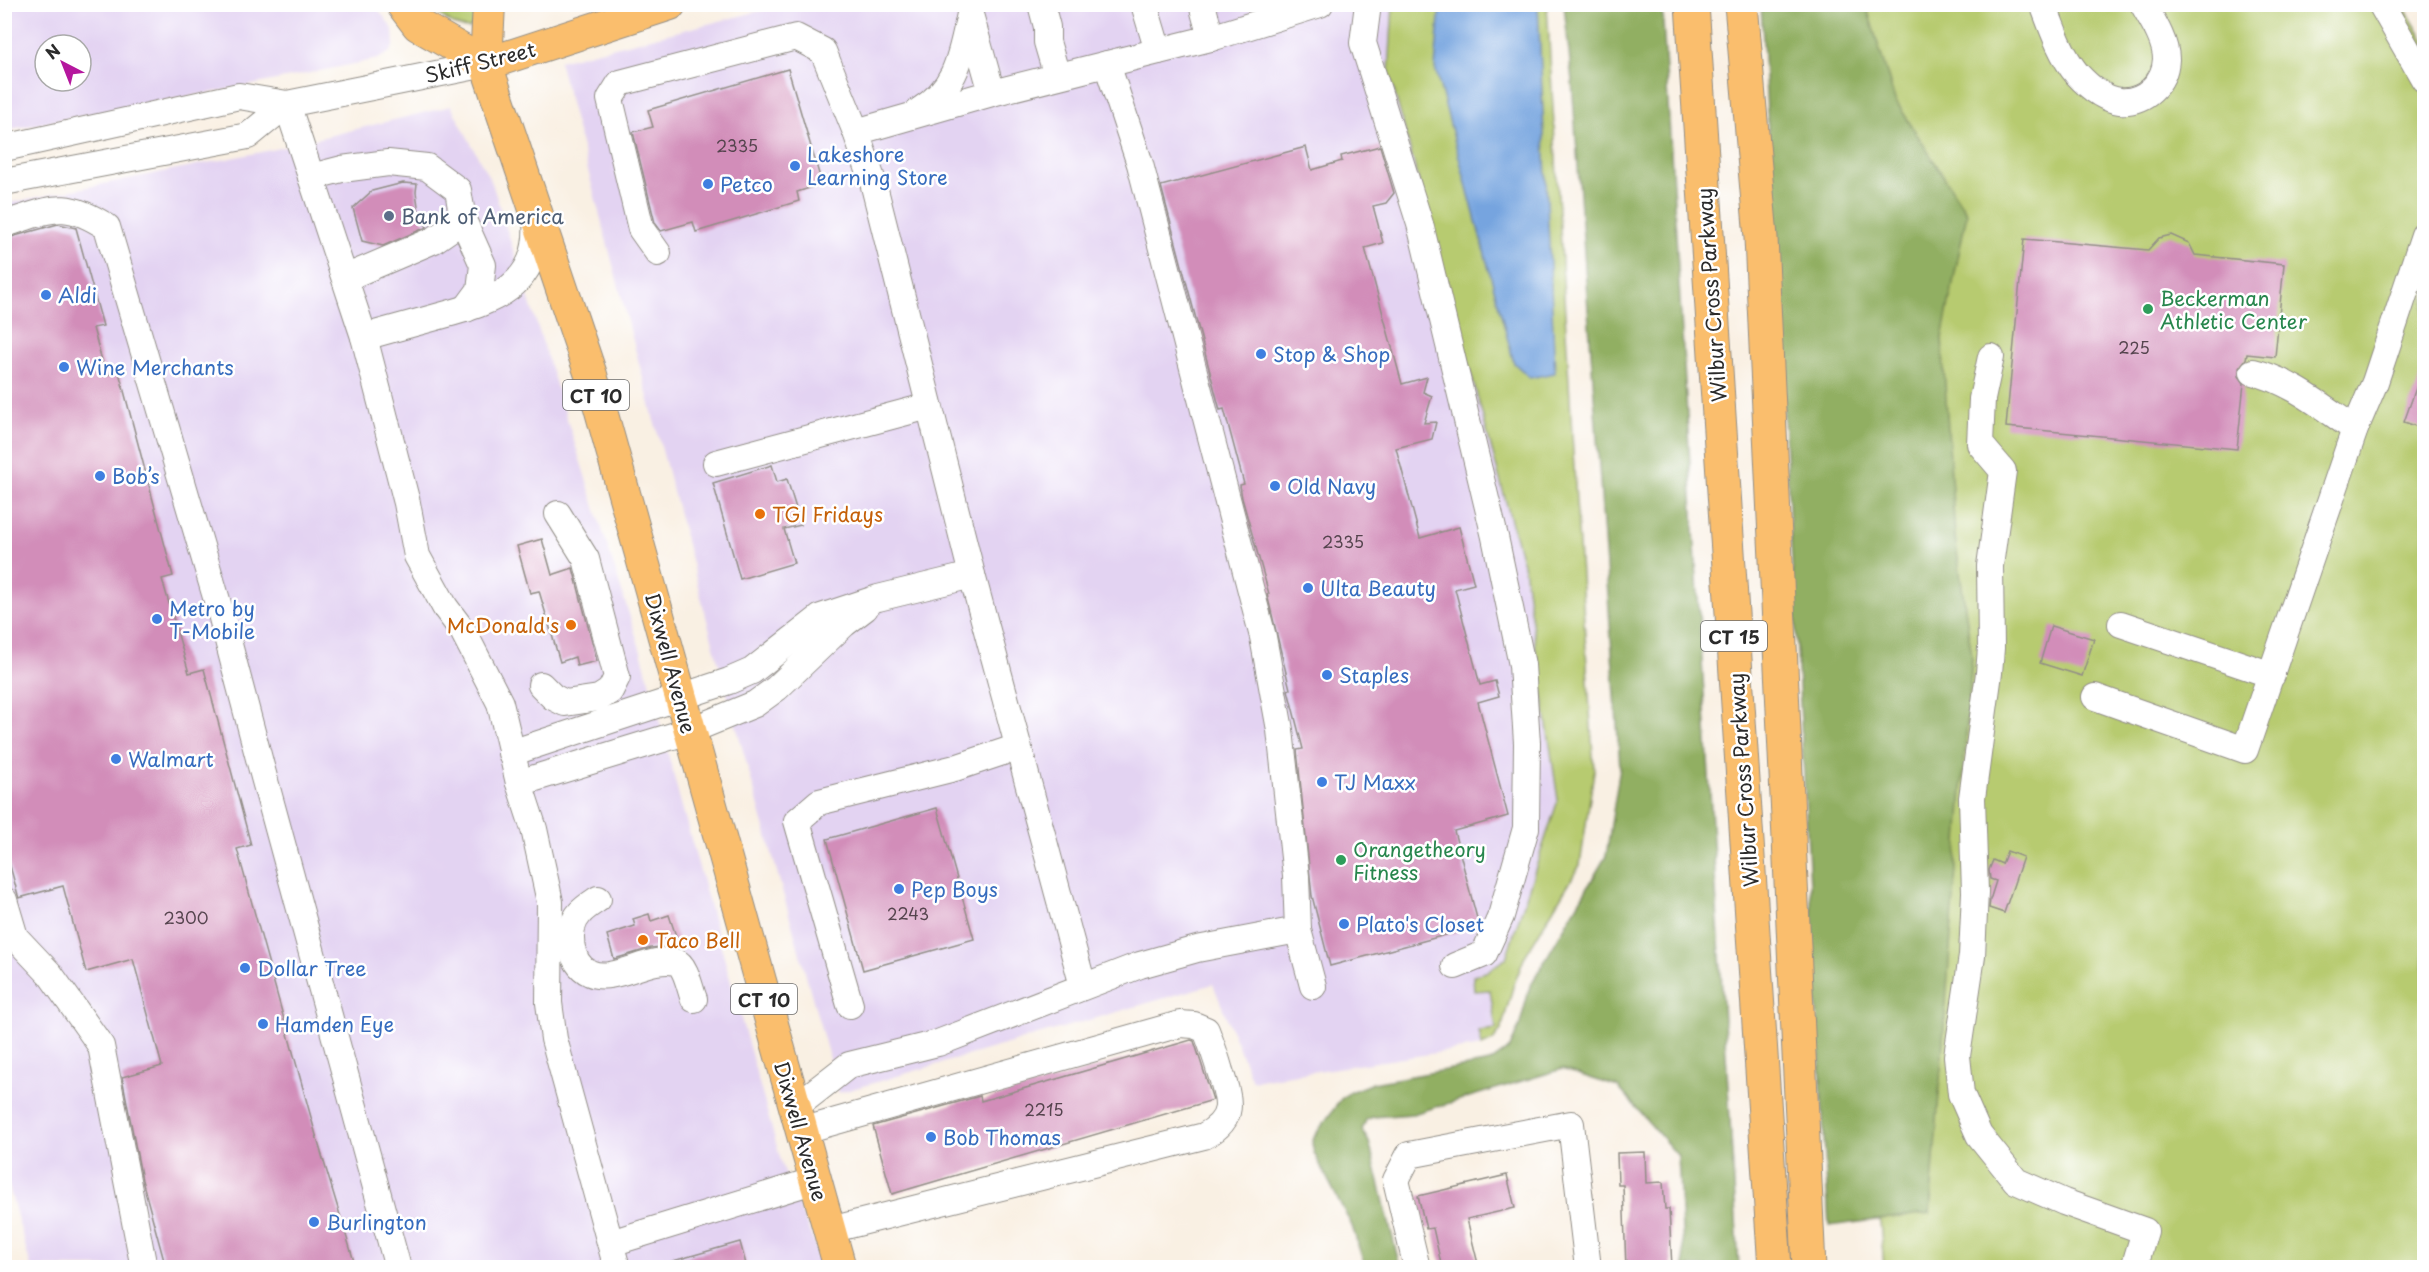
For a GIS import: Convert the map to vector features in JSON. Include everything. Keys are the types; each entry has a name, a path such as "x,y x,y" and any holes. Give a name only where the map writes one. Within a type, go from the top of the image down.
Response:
{"highway":[{"name":"Wilbur Cross Parkway","path":"1692,4 1775,1268"},
{"name":"Wilbur Cross Parkway","path":"1741,4 1761,238 1809,1268"}],"main road":[{"path":"402,4 418,25 486,64"},
{"name":"Dixwell Avenue","path":"489,4 486,64 591,375 840,1268"},
{"name":"Skiff Street","path":"486,64 670,4"}],"street":[{"path":"1041,4 1047,27 1047,42 1057,76"},
{"path":"1144,4 1158,51"},
{"path":"1202,4 1211,38"},
{"path":"856,132 992,93 1211,38 1320,4"},
{"path":"1368,4 1363,43 1420,224 1495,537 1522,665 1527,743 1526,828 1501,916 1484,954 1455,966"},
{"path":"2043,4 2056,38 2078,75 2100,93 2122,101 2148,93 2154,88 2164,71 2164,48 2143,4"},
{"path":"2381,4 2424,79"},
{"path":"969,9 992,93"},
{"path":"909,117 937,97 954,75 969,9"},
{"path":"658,253 641,229 610,99 620,83 796,38 823,51 856,132 873,182 972,575 1083,986"},
{"name":"Skiff Street","path":"4,148 239,96 287,104 486,64"},
{"path":"1107,64 1144,175 1263,637 1280,730 1296,876 1298,930 1313,986"},
{"name":"Skiff Street","path":"4,182 248,136 287,104"},
{"path":"287,104 364,337 407,503 417,556 445,607 463,631 500,703 519,783 534,829 550,902 549,1003 554,1039 614,1255 816,1180"},
{"path":"311,177 342,169 388,163 427,167 458,190 463,220 483,265 480,290 466,309"},
{"path":"364,337 466,309 490,301 504,292 527,271 536,245 535,205"},
{"path":"4,224 60,207 84,213 107,227 221,614 398,1268"},
{"path":"345,278 434,240 463,220"},
{"path":"2095,697 2246,750 2355,429 2375,382 2424,235"},
{"path":"1991,357 1982,399 1980,444 2003,471 1990,566 1989,673 1972,798 1975,892 1972,956 1957,1056 1961,1094 1979,1135 2016,1181 2064,1202 2145,1231 2134,1268"},
{"path":"2253,372 2270,376 2291,386 2355,429"},
{"path":"716,462 929,406"},
{"path":"541,685 553,697 565,703 599,698 610,691 617,676 586,560 558,514"},
{"path":"512,753 729,681 752,671 821,616 878,598 972,575"},
{"path":"519,783 689,731 755,704 770,693 844,624 878,598"},
{"path":"2121,624 2272,675"},
{"path":"850,1005 797,822 819,802 956,768 1018,747"},
{"path":"598,899 578,914 571,933 574,956 583,969 601,976 659,963 676,963 682,966 694,999"},
{"path":"4,900 15,937 50,974 101,1046 144,1268"},
{"path":"798,1120 849,1065 938,1043 1140,964 1197,949 1298,930"},
{"path":"798,1120 1180,1024 1194,1025 1206,1030 1229,1100 1227,1114 1218,1129 1204,1136 830,1230"},
{"path":"1417,1268 1396,1180 1408,1155 1571,1124 1588,1268"}],"shaded area":[{"path":"5,5 375,5 393,29 394,45 390,52 378,59 247,86 5,130"},
{"path":"784,5 1393,5 1389,72 1524,568 1558,800 1506,958 1504,1017 1494,1035 1482,1046 1252,1081 1213,984 839,1093 716,654 559,61"},
{"path":"451,106 492,183 643,658 782,1165 824,1267 31,1267 4,1169 4,204 271,150"}],"green space":[{"path":"430,5 473,5 474,23 470,28 453,24"},
{"path":"1393,5 1547,5 1594,771 1580,865 1525,956 1513,987 1501,1030 1493,1041 1482,1046 1479,1031 1496,1029 1490,990 1474,991 1473,975 1486,972 1506,958 1558,800 1524,568 1389,72"},
{"path":"1564,5 1662,5 1739,1267 1684,1267 1678,1156 1618,1087 1562,1069 1413,1114 1373,1117 1366,1120 1362,1130 1369,1142 1400,1267 1365,1267 1352,1226 1314,1153 1312,1143 1315,1135 1341,1099 1350,1092 1373,1083 1490,1062 1510,1048 1520,1024 1530,986 1606,856 1620,767 1572,81"},
{"path":"1761,5 1866,5 1895,100 1967,213 1942,338 1955,537 1972,657 1930,1213 1829,1226"},
{"name":"Beckerman Athletic Center","path":"1849,5 2403,5 2424,41 2424,1267 1884,1267 1860,992"}],"water":[{"path":"1440,5 1538,5 1555,373 1530,378 1514,363 1435,68"}],"building":[{"path":"788,69 822,184 797,192 799,201 696,232 693,222 661,231 655,223 633,132 653,127 648,110"},
{"path":"1380,146 1394,193 1386,203 1373,206 1383,243 1365,248 1402,384 1427,377 1423,392 1432,396 1424,423 1436,422 1432,439 1396,448 1420,538 1459,527 1474,584 1455,589 1480,685 1495,681 1499,696 1478,702 1508,816 1454,831 1479,926 1330,966 1312,896 1297,750 1303,749 1288,690 1290,689 1267,594 1269,594 1242,498 1240,485 1244,484 1224,409 1220,410 1161,186 1306,147 1312,170 1342,161 1341,156"},
{"path":"403,183 417,184 419,213 427,227 383,246 362,241 353,208 372,191"},
{"path":"58,224 76,228 103,326 93,328 106,375 119,372 173,576 162,579 189,673 204,669 251,845 237,849 317,1139 356,1268 166,1268 142,1180 122,1077 162,1066 133,959 86,972 63,886 19,898 18,895 4,844 4,239"},
{"name":"Beckerman Athletic Center","path":"2171,235 2189,243 2195,255 2284,264 2275,357 2247,354 2239,368 2239,376 2244,383 2237,449 2006,427 2024,239 2148,250 2159,238"},
{"path":"2422,371 2424,371 2424,429 2404,422"},
{"name":"TGI Fridays","path":"772,465 777,482 787,479 801,525 784,529 794,563 740,579 713,483"},
{"name":"McDonald's","path":"542,539 552,575 573,568 597,661 577,666 575,657 560,662 539,591 530,593 517,546"},
{"path":"2051,626 2094,639 2082,676 2040,663"},
{"path":"937,808 974,939 863,970 827,839"},
{"path":"2007,851 2023,857 2004,913 1989,908 1996,881 1990,879 1989,870 1993,860 2002,864"},
{"name":"Taco Bell","path":"649,914 651,921 669,915 679,945 651,948 614,959 607,935 635,926 633,919"},
{"path":"1194,1041 1213,1100 892,1194 873,1126 980,1096 981,1101"},
{"path":"1645,1152 1646,1183 1663,1182 1665,1209 1669,1209 1672,1268 1626,1268 1623,1185 1618,1185 1617,1153"},
{"path":"1507,1175 1515,1208 1467,1219 1479,1268 1442,1268 1433,1228 1426,1229 1418,1196"},
{"path":"740,1242 747,1268 667,1268 666,1263"}],"place":[{"name":"Lakeshore Learning Store","path":"795,166"},
{"name":"Petco","path":"708,184"},
{"name":"Bank of America","path":"389,216"},
{"name":"Aldi","path":"46,295"},
{"name":"Beckerman Athletic Center","path":"2148,309"},
{"name":"Stop & Shop","path":"1261,354"},
{"name":"Wine Merchants","path":"64,367"},
{"name":"Bob’s","path":"100,476"},
{"name":"Old Navy","path":"1275,486"},
{"name":"TGI Fridays","path":"760,514"},
{"name":"Ulta Beauty","path":"1308,588"},
{"name":"Metro by T-Mobile","path":"157,619"},
{"name":"McDonald's","path":"571,625"},
{"name":"Staples","path":"1327,675"},
{"name":"Walmart","path":"116,759"},
{"name":"TJ Maxx","path":"1322,782"},
{"name":"Orangetheory Fitness","path":"1341,860"},
{"name":"Pep Boys","path":"899,889"},
{"name":"Plato's Closet","path":"1344,924"},
{"name":"Taco Bell","path":"643,940"},
{"name":"Dollar Tree","path":"245,968"},
{"name":"Hamden Eye","path":"263,1024"},
{"name":"Bob Thomas","path":"931,1137"},
{"name":"Burlington","path":"314,1222"}]}
